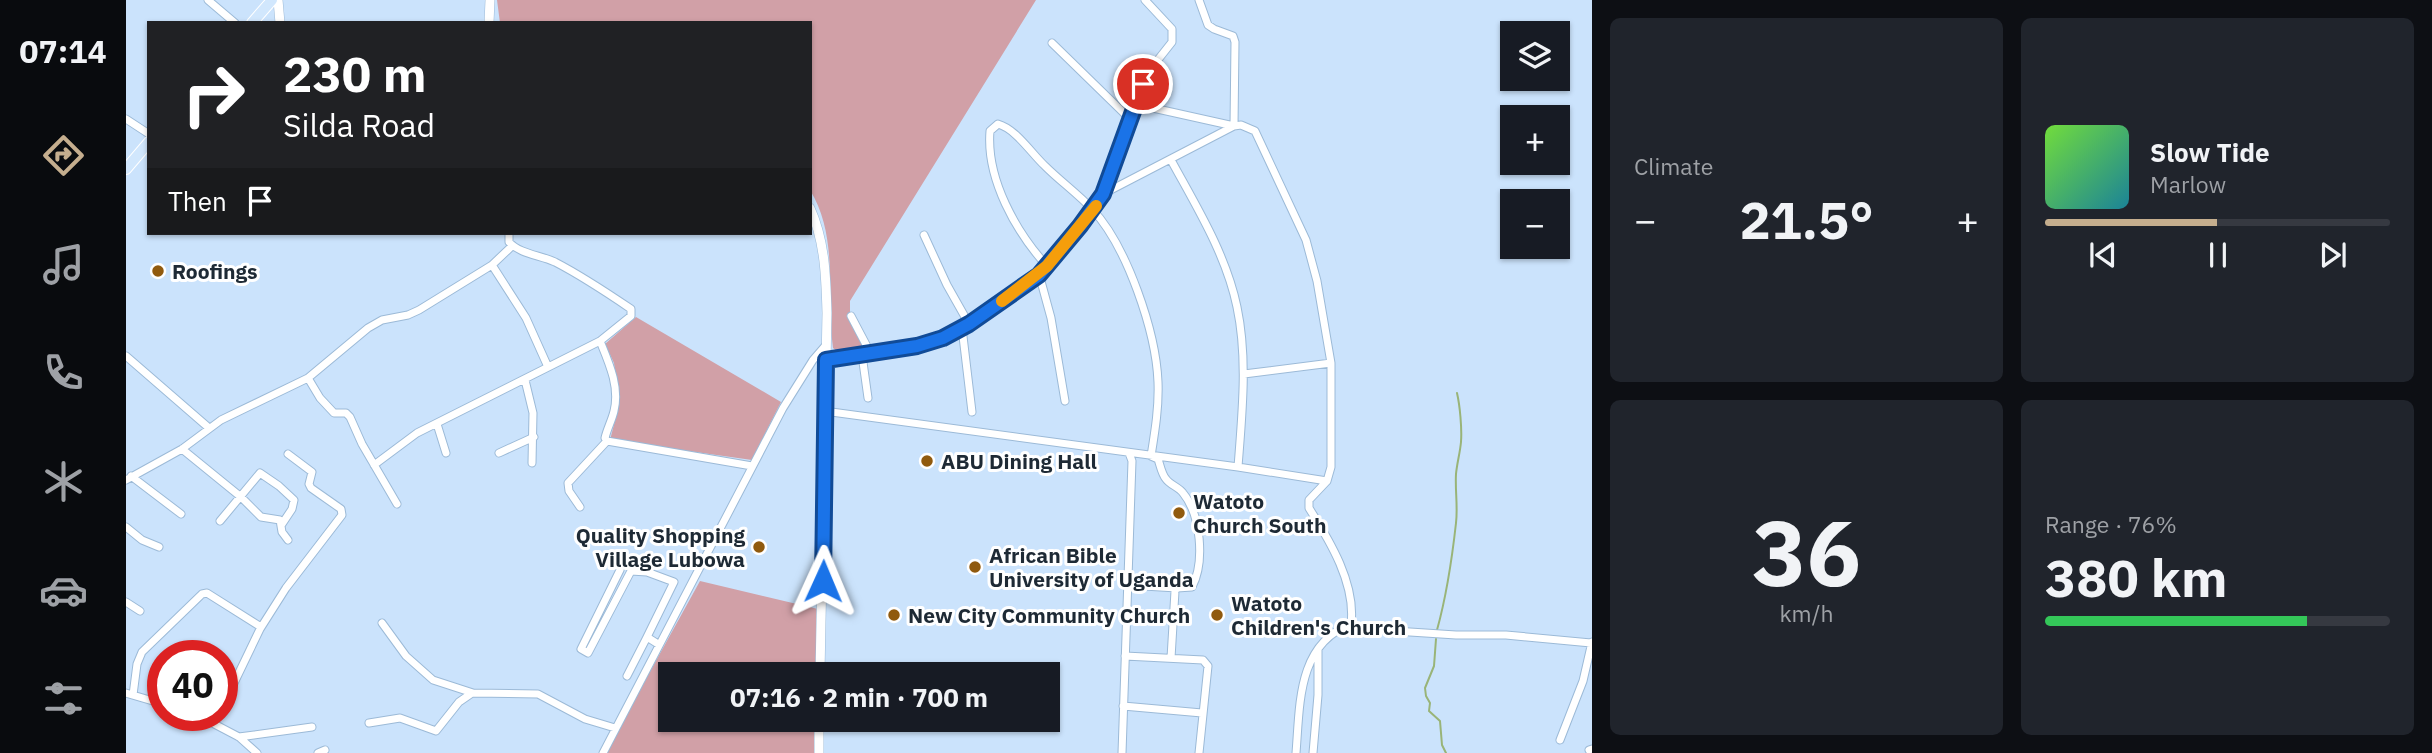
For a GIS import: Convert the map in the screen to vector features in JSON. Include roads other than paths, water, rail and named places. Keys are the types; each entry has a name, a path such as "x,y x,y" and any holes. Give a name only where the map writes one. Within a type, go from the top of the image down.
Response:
{"main road":[{"path":"254,21 272,0"},
{"path":"126,169 147,144"}],"street":[{"path":"208,0 232,21"},
{"path":"278,0 280,21"},
{"path":"489,21 490,0"},
{"path":"826,360 917,346 966,326 1039,275 1047,266 1103,194 1135,104 1153,66 1174,38 1172,29 1145,0"},
{"path":"1199,0 1208,25 1233,36 1235,42 1234,126"},
{"path":"1052,43 1130,120"},
{"path":"1135,104 1234,126"},
{"path":"126,120 147,133"},
{"path":"1047,266 1029,244 1000,190 991,159 989,138 993,126 998,124 1006,126 1030,153 1093,210 1126,262 1136,286 1156,356 1158,410 1151,456"},
{"path":"1103,194 1234,126 1241,125 1255,131 1306,240 1317,281 1331,363 1331,459 1327,481 1310,496 1309,508 1335,554 1353,606 1352,624"},
{"path":"1171,160 1201,214 1226,270 1240,324 1244,374 1238,467"},
{"path":"812,214 822,242 826,274 820,662"},
{"path":"374,465 417,433 600,341 631,316 631,309 596,284 565,267 512,246 509,243 509,235"},
{"path":"924,235 966,326 972,412"},
{"path":"181,514 129,478 182,449 209,428 308,378 368,328 382,320 414,313 492,265 512,246"},
{"path":"492,265 526,317 548,367"},
{"path":"1039,275 1051,318 1065,401"},
{"path":"851,317 871,354"},
{"path":"600,341 616,395 605,438 607,442"},
{"path":"603,753 783,408 813,360 826,345"},
{"path":"862,355 868,398"},
{"path":"126,356 209,428"},
{"path":"1244,374 1331,363"},
{"path":"308,378 320,398 334,413 346,413 350,417 362,444 397,503"},
{"path":"525,380 533,413 532,463"},
{"path":"824,411 1327,481"},
{"path":"437,424 446,453"},
{"path":"499,453 534,437"},
{"path":"607,442 752,466"},
{"path":"580,507 569,491 568,483 607,442"},
{"path":"182,449 241,497 261,517 277,518 282,524"},
{"path":"1122,753 1132,461 1129,453"},
{"path":"238,675 261,627 286,587 343,512 311,488 312,472 288,454"},
{"path":"1126,585 1177,588 1192,586 1196,579 1201,538 1198,526 1184,493 1165,479 1158,459 1151,456"},
{"path":"220,521 257,474 262,474 294,500 292,509 282,524 282,532 288,540"},
{"path":"126,527 142,540 159,547"},
{"path":"621,570 581,649 588,653 631,571 647,572 674,582 627,676"},
{"path":"1171,658 1177,588"},
{"path":"147,699 130,694 142,652 205,593 261,627"},
{"path":"126,602 139,611"},
{"path":"383,623 406,656 427,676 443,685 473,693 538,694 585,719 615,728"},
{"path":"1296,753 1302,685 1307,666 1318,649 1337,630 1352,624 1364,629 1456,635 1506,635 1592,643 1583,681 1560,740"},
{"path":"647,637 658,644"},
{"path":"1313,753 1318,695 1318,649"},
{"path":"1125,656 1206,662 1208,666 1199,753"},
{"path":"369,723 400,718 436,731 459,702 473,693"},
{"path":"1123,705 1202,713"},
{"path":"239,737 312,727"},
{"path":"232,731 257,753"},
{"path":"819,732 819,753"}],"waterway":[{"path":"1437,630 1449,576 1457,517 1456,474 1461,446 1457,393"},
{"path":"1436,639 1434,666 1425,688 1430,703 1429,711 1440,721 1442,745 1446,753"}],"place":[{"name":"Roofings","path":"158,271"},
{"name":"ABU Dining Hall","path":"927,461"},
{"name":"Watoto Church South","path":"1179,513"},
{"name":"Quality Shopping Village Lubowa","path":"759,547"},
{"name":"African Bible University of Uganda","path":"975,567"},
{"name":"New City Community Church","path":"894,615"},
{"name":"Watoto Children's Church","path":"1217,615"}]}
